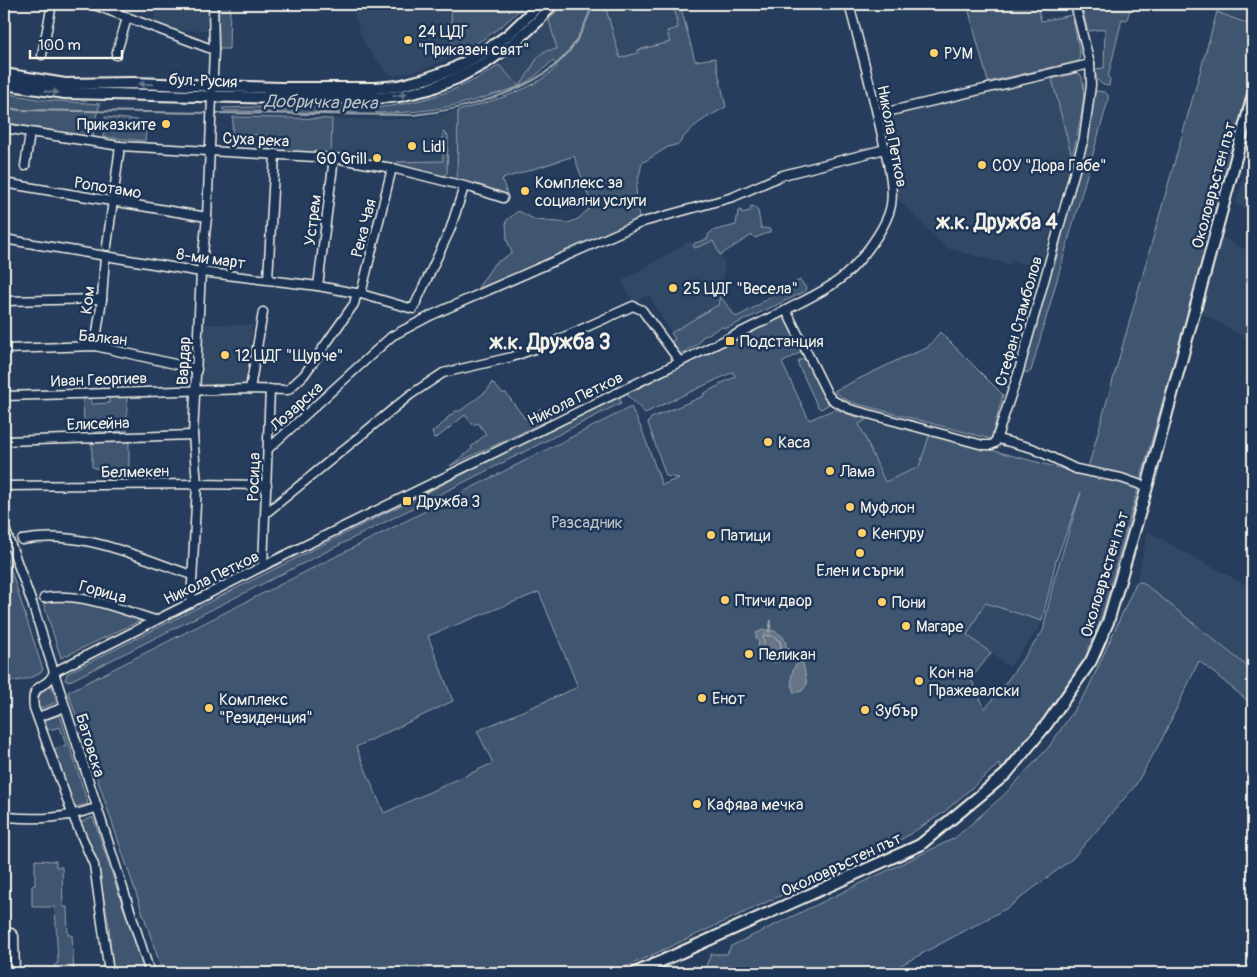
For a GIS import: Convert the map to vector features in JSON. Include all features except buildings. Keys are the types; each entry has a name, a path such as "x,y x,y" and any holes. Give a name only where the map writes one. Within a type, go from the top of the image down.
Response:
{"main road":[{"name":"бул. Русия","path":"4,74 65,84 212,95 398,86 426,79 453,69 482,53 508,35 539,4"},
{"name":"бул. Русия","path":"4,84 65,93 375,98 400,96 428,89 457,78 487,62 519,39 539,20 552,4"},
{"name":"Околовръстен път","path":"634,973 920,845 1006,774 1047,724 1091,661 1108,622 1147,487 1253,95"}],"street":[{"path":"42,55 52,4"},
{"path":"92,4 214,50"},
{"path":"212,95 214,50 213,4"},
{"name":"Никола Петков","path":"38,717 32,696 38,687 51,678 54,672 68,664 263,566 786,310 838,281 853,266 878,234 887,218 891,204 890,175 878,114 848,4"},
{"name":"Стефан Стамболов","path":"998,439 1084,138 1091,85 1090,64 1075,4"},
{"path":"116,55 127,18"},
{"path":"878,114 1090,64"},
{"name":"Вардар","path":"191,603 197,484 193,435 201,272 207,217 212,95"},
{"name":"Суха река","path":"4,128 120,146 334,158 392,168 464,188 472,188 503,198"},
{"path":"25,166 30,133"},
{"path":"107,246 120,146"},
{"name":"Лозарска","path":"268,449 392,336 432,315 643,222 733,197 783,176 885,149"},
{"path":"268,279 275,154"},
{"name":"Устрем","path":"318,286 334,158"},
{"name":"Река Чая","path":"270,389 288,390 304,375 354,304 359,294 392,168"},
{"name":"Ропотамо","path":"4,183 207,217"},
{"name":"8-ми март","path":"4,239 201,272 318,286 359,294 413,309 450,230 464,188"},
{"name":"Ком","path":"95,346 102,299 105,256"},
{"path":"4,301 102,299"},
{"path":"266,513 410,395 444,373 512,357 553,342 633,306 642,310 680,362"},
{"path":"786,310 823,388 834,401 850,409 983,445 992,445 998,439 1032,448 1076,469 1121,478 1147,487"},
{"path":"250,389 263,312"},
{"name":"Балкан","path":"4,348 95,346 197,369"},
{"path":"195,390 270,389"},
{"name":"Росица","path":"263,566 270,389"},
{"name":"Иван Георгиев","path":"4,396 195,390"},
{"name":"Елисейна","path":"4,441 193,435"},
{"name":"Белмекен","path":"4,486 197,484 267,486"},
{"name":"Батовска","path":"4,526 54,672 150,973"},
{"path":"22,540 50,536 86,541 192,575"},
{"name":"Горица","path":"44,598 62,596 84,599 155,620"},
{"path":"48,654 57,661 68,664"},
{"path":"65,707 38,717 73,816 94,865 109,973"},
{"path":"4,819 8,817 38,819 73,816 96,808"},
{"path":"4,932 11,933 14,936 15,973"}],"shaded area":[{"path":"155,4 209,4 211,30 168,31 151,25 155,15"},
{"name":"24 ЦДГ \"Приказен свят\"","path":"351,4 451,4 452,57 422,69 394,76 384,69 368,49 359,30"},
{"path":"600,4 673,4 692,82 625,100"},
{"path":"1204,4 1253,4 1253,26 1203,8"},
{"path":"549,20 558,49 545,51 519,86 499,65 528,41"},
{"name":"СОУ \"Дора Габе\"","path":"1052,79 1072,157 1040,268 1013,261 1011,265 946,248 896,197 895,174 883,117"},
{"path":"458,111 457,182 392,164 331,154 332,119 411,119"},
{"path":"1253,145 1253,212 1236,204"},
{"path":"1221,237 1253,253 1253,330 1248,339 1201,313"},
{"name":"25 ЦДГ \"Весела\"","path":"690,241 695,248 713,241 725,264 718,305 671,333 649,295 633,302 622,281"},
{"name":"12 ЦДГ \"Щурче\"","path":"203,324 253,325 244,385 200,386"},
{"path":"867,419 930,434 919,467 885,482 859,424"},
{"path":"1148,532 1253,589 1253,657 1248,666 1142,582 1136,583"},
{"path":"984,602 1042,621 1039,628 1009,667 967,635"}],"green space":[{"path":"218,4 230,4 229,49 219,49"},
{"path":"451,4 525,4 491,34 452,57"},
{"path":"563,4 623,4 606,9 620,58 638,53 638,50 670,42 667,31 678,28 675,12 676,5 680,4 695,61 715,58 726,107 694,127 679,144 668,147 642,163 636,189 639,221 477,289 494,264 512,253 507,240 506,221 518,211 536,220 568,223 578,219 592,206 574,156 502,179 508,197 457,182 458,111 510,95 547,76 557,67 553,61 533,78 519,86 541,54 545,51 557,49 549,20"},
{"path":"967,4 1037,4 1041,21 1072,15 1080,54 1079,61 988,82"},
{"path":"1081,4 1131,4 1127,20 1122,19 1108,77 1110,79 1109,86 1098,81 1095,69 1104,68 1105,29 1088,31"},
{"name":"Разсадник","path":"1217,12 1253,26 1253,70 1207,245 1101,619 1085,658 1042,720 1001,769 999,764 943,813 899,841 613,973 163,973 68,692 631,407 642,430 662,485 679,478 666,476 648,423 651,418 704,396 703,394 720,385 720,383 735,377 733,372 645,413 626,394 780,317 786,319 801,349 801,352 782,363 809,420 835,409 867,419 859,424 885,482 919,467 930,434 1086,475","holes":["1081,492 1054,580 1043,631 985,709 971,679 991,653 967,635 985,603 1042,621 1056,561","539,592 578,687 477,731 493,763 384,813 356,747 453,701 428,636"]},
{"path":"499,65 519,86 458,105 419,111 376,113 376,108 408,103 456,89"},
{"path":"1076,73 1080,74 1084,90 1079,127 1072,157 1052,79"},
{"path":"1096,91 1105,92 1108,95 1108,101 1031,371 1026,373 1023,369 1049,278 1058,254 1062,228 1088,137 1093,95"},
{"path":"4,93 43,100 100,104 95,120 93,138 4,122"},
{"path":"299,106 356,107 358,113 224,111 222,108 255,107 279,111"},
{"path":"105,117 147,121 145,141 103,137"},
{"path":"233,117 332,119 331,154 270,150 265,135 232,134"},
{"path":"444,132 448,136 447,173 441,178 397,165 397,162 443,161"},
{"path":"751,206 755,207 758,211 761,228 771,229 770,232 755,238 752,235 720,255 713,241 695,248 693,245 695,243 708,239 708,235 712,231 736,225 738,211 741,210 742,213 750,211"},
{"path":"800,280 806,288 804,292 727,328 721,327 701,338 698,344 680,354 671,342 675,339 671,333 718,305 720,296 736,317"},
{"path":"940,332 1003,395 991,439 854,403 834,391 927,348"},
{"path":"799,360 807,360 817,383 828,401 828,405 821,409 818,407 798,364"},
{"path":"492,382 502,393 506,393 525,419 541,408 551,419 450,466 472,449 471,447 486,434 478,423 473,425 465,415 438,437 434,438 432,432 456,411 460,411 488,390"},
{"path":"127,395 127,431 94,432 93,425 84,426 83,396 91,396 91,404 109,403 109,396"},
{"path":"616,397 620,398 621,403 72,680 65,680 70,672"},
{"path":"129,440 129,482 121,476 92,467 92,441"},
{"path":"4,549 43,670 30,678 4,682"},
{"path":"1142,582 1253,671 1253,705 1199,661 1161,741 1135,786 1073,858 1009,907 886,973 703,973 711,954 727,954 731,946 955,838 1004,795 1048,748 1087,691 1136,583"},
{"path":"63,599 102,607 144,619 61,658 43,602"},
{"path":"51,685 57,702 39,709 36,700 46,687"},
{"path":"60,715 88,804 74,807 54,749 66,745 60,727 48,730 45,720"},
{"path":"93,817 145,973 112,973 109,925 100,879 80,823"},
{"path":"35,860 56,861 56,867 62,867 63,907 67,907 68,935 72,935 74,973 47,973 58,962 55,907 32,907 32,886 35,885"}],"water":[{"path":"763,630 770,632 772,630 782,636 786,646 797,657 797,660 794,661 787,657 777,662 768,662 757,651 759,642 756,638 756,633"},
{"path":"799,662 803,663 807,684 802,691 794,693 792,676 794,668"}],"waterway":[{"name":"Добричка река","path":"213,113 413,115 452,109 494,98 533,81 564,57 577,39 593,4"},
{"name":"Добричка река","path":"4,107 19,110 209,113"},
{"path":"769,632 771,621"}],"place":[{"name":"24 ЦДГ \"Приказен свят\"","path":"408,40"},
{"name":"РУМ","path":"934,53"},
{"name":"Приказките","path":"166,124"},
{"name":"Lidl","path":"412,146"},
{"name":"GO Grill","path":"377,158"},
{"name":"СОУ \"Дора Габе\"","path":"982,165"},
{"name":"Комплекс за социални услуги","path":"525,191"},
{"name":"25 ЦДГ \"Весела\"","path":"673,288"},
{"name":"Подстанция","path":"730,341"},
{"name":"12 ЦДГ \"Щурче\"","path":"225,355"},
{"name":"Каса","path":"768,442"},
{"name":"Лама","path":"830,471"},
{"name":"Дружба 3","path":"407,501"},
{"name":"Муфлон","path":"850,507"},
{"name":"Кенгуру","path":"862,533"},
{"name":"Патици","path":"711,535"},
{"name":"Елен и сърни","path":"860,553"},
{"name":"Птичи двор","path":"725,600"},
{"name":"Пони","path":"882,602"},
{"name":"Магаре","path":"906,626"},
{"name":"Пеликан","path":"749,654"},
{"name":"Кон на Пражевалски","path":"919,681"},
{"name":"Енот","path":"702,698"},
{"name":"Комплекс \"Резиденция\"","path":"209,708"},
{"name":"Зубър","path":"865,710"},
{"name":"Кафява мечка","path":"697,804"}],"district":[{"name":"ж.к. Дружба 4","path":"997,222"},
{"name":"ж.к. Дружба 3","path":"550,342"}]}
